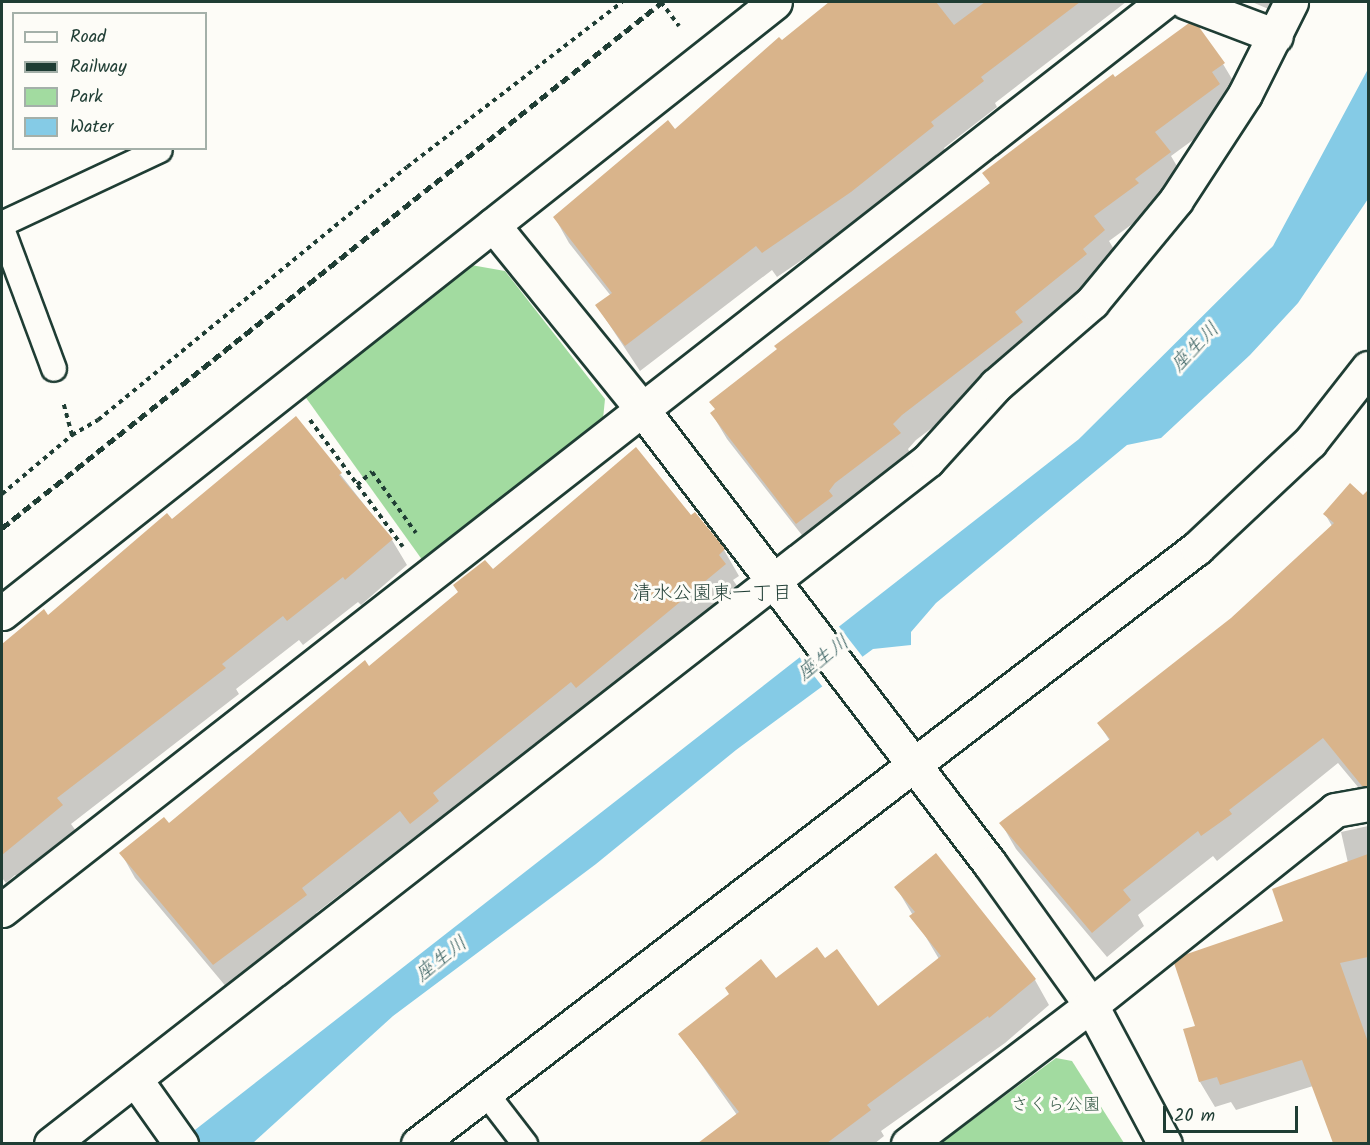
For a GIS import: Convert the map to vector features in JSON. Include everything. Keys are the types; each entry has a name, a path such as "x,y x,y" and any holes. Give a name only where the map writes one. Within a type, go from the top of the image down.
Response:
{"street":[{"path":"2,613 775,2"},
{"path":"2,910 1163,2"},
{"path":"1186,2 1276,36"},
{"path":"51,1143 928,460 996,385 1092,302 1176,200 1245,94 1291,2"},
{"path":"493,225 641,408 913,763 1090,1005 1165,1143"},
{"path":"418,1143 1197,548 1310,442 1368,369"},
{"path":"908,1143 1090,1005 1335,810 1368,804"},
{"path":"135,1079 181,1143"}],"lane":[{"path":"2,224 160,150"},
{"path":"2,229 54,369"},
{"path":"486,1092 525,1143"}],"path":[{"path":"2,494 72,435 98,420 406,167 622,2"},
{"path":"54,369 72,435"},
{"path":"286,388 425,578"},
{"path":"309,419 317,412"},
{"path":"357,485 372,472 416,533 422,533"}],"green space":[{"path":"471,265 505,271 605,399 603,419 423,561 304,395"},
{"name":"さくら公園","path":"1056,1058 1072,1061 1124,1143 941,1143"}],"water":[{"name":"座生川","path":"1368,69 1368,199 1298,303 1250,355 1161,438 1127,445 936,603 911,632 911,645 873,649 736,750 596,864 393,1016 253,1143 177,1144 1079,439 1273,246"}],"pier":[{"path":"837,624 864,659 825,689 798,655"}],"building":[{"path":"829,2 936,2 954,25 985,2 1080,2 981,77 984,81 931,122 934,126 851,192 762,253 756,246 625,346 595,305 612,293 553,217 668,120 675,129 779,37 782,40"},
{"path":"1189,23 1199,27 1225,63 1212,72 1220,84 1155,132 1171,152 1135,179 1139,183 1094,216 1105,230 1083,249 1087,254 1015,312 1023,322 902,415 893,424 901,433 835,483 829,491 833,496 796,524 710,413 715,409 709,402 777,349 774,346 990,183 982,173 1113,74 1115,77"},
{"path":"296,416 342,473 339,475 393,539 345,580 343,577 287,621 283,616 222,664 226,668 57,798 63,805 2,855 2,644 44,609 48,615 167,513 172,519"},
{"path":"636,447 691,515 695,512 725,549 719,555 726,564 576,688 571,682 433,793 439,801 410,824 400,811 302,888 307,895 213,965 119,853 164,817 169,823 365,660 369,666 458,592 453,585 485,560 493,569"},
{"path":"1350,483 1363,495 1368,490 1368,786 1362,786 1323,738 1229,810 1232,814 1201,836 1198,831 1123,890 1131,900 1092,933 999,823 1110,739 1097,723 1231,618 1334,523 1323,514"},
{"path":"936,853 1036,979 989,1018 988,1016 867,1105 871,1110 827,1143 698,1143 739,1112 678,1034 729,994 725,988 761,959 776,978 817,947 825,958 837,949 878,1006 941,956 909,916 915,912 894,887"},
{"path":"1368,854 1368,957 1340,963 1368,1042 1368,1143 1333,1143 1302,1060 1220,1085 1217,1077 1199,1082 1183,1029 1195,1026 1174,963 1184,955 1283,921 1272,889"}],"railway":[{"path":"2,528 662,2"}],"district":[{"name":"清水公園東一丁目","path":"712,594"}]}
